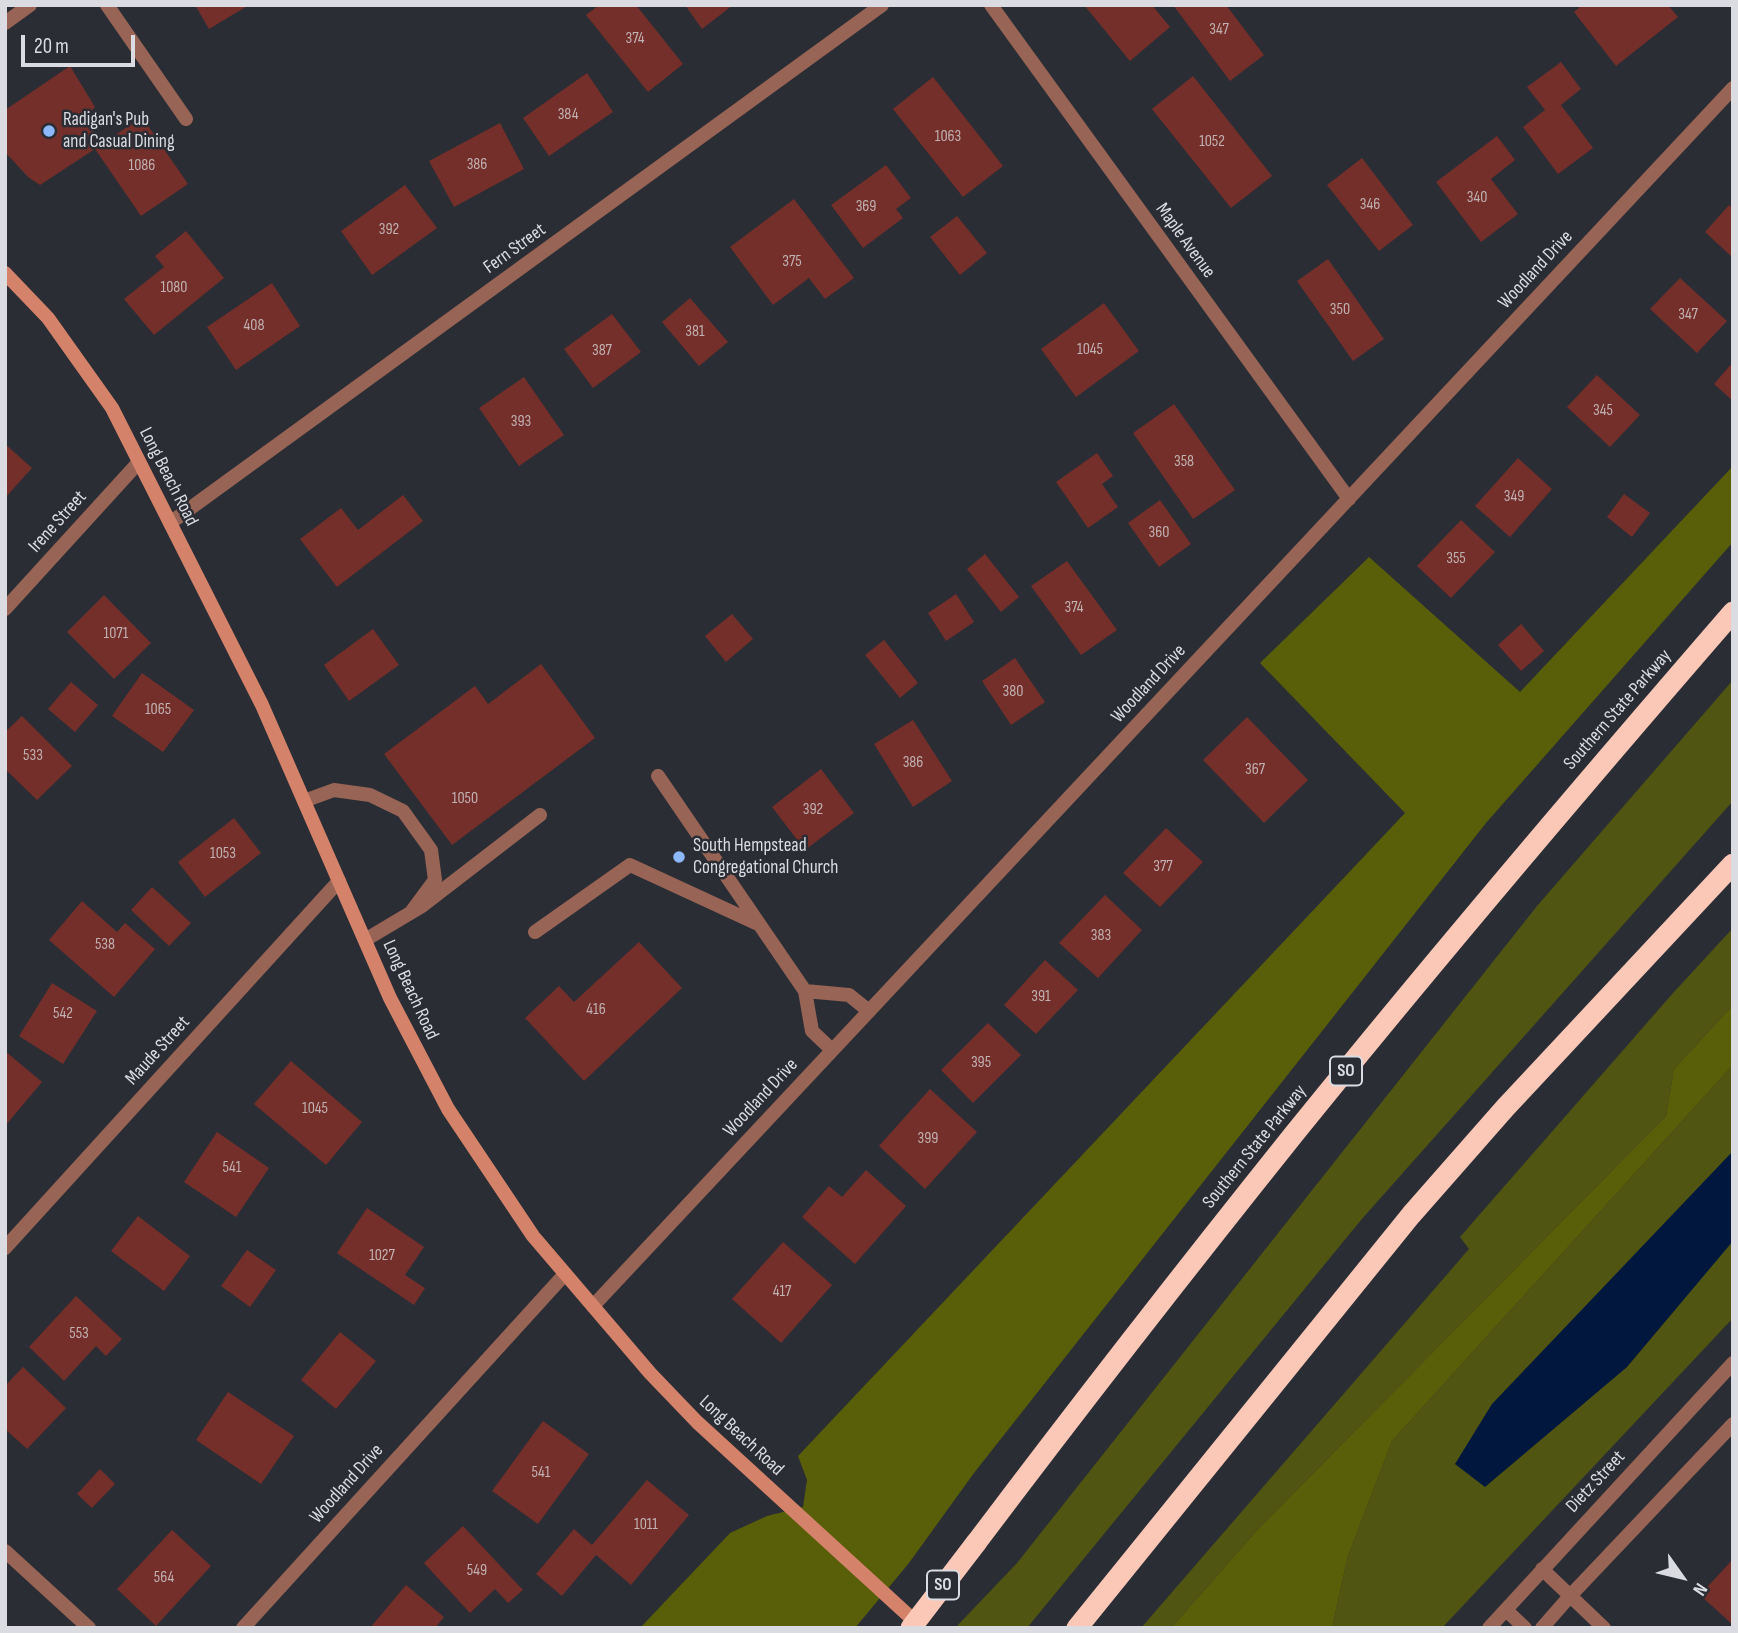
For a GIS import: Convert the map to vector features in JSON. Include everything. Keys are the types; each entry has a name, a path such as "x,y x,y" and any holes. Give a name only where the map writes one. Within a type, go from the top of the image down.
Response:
{"highway":[{"name":"Southern State Parkway","path":"911,1628 1124,1349 1295,1133 1568,803 1733,612"},
{"path":"1077,1628 1411,1215 1496,1119 1733,864"}],"main road":[{"name":"Long Beach Road","path":"5,273 48,318 112,408 262,705 390,998 448,1109 533,1236 650,1373 697,1422 909,1616 916,1628"}],"street":[{"path":"5,23 30,5"},
{"path":"107,5 186,119"},
{"name":"Fern Street","path":"170,523 883,5"},
{"name":"Maple Avenue","path":"991,5 1349,499"},
{"name":"Woodland Drive","path":"593,1306 1733,88"},
{"name":"Irene Street","path":"5,609 139,462"},
{"path":"657,776 806,991 811,1031 832,1050"},
{"path":"304,801 334,790 370,795 403,811 430,850 435,880 412,911"},
{"path":"365,940 422,905 540,815"},
{"path":"535,932 631,865 761,926"},
{"name":"Maude Street","path":"5,1248 339,881"},
{"path":"806,991 849,995 869,1011"},
{"name":"Woodland Drive","path":"243,1628 565,1273"},
{"name":"Dietz Street","path":"1489,1628 1733,1363"},
{"path":"1542,1628 1733,1424"},
{"path":"5,1551 89,1628"},
{"path":"1542,1569 1604,1628"},
{"path":"1506,1610 1525,1628"}],"green space":[{"path":"1733,680 1733,801 1361,1220 1027,1628 959,1628 957,1626 1017,1563 1537,906"},
{"path":"1733,928 1733,1005 1674,1069 1666,1116 1258,1529 1171,1628 1141,1628 1469,1249 1460,1237"},
{"path":"1733,1065 1733,1318 1442,1628 1332,1628 1348,1556 1392,1441"}],"shaded area":[{"path":"1733,466 1733,542 1486,823 974,1473 909,1563 855,1628 640,1628 730,1533 767,1516 803,1507 807,1480 798,1456 1405,813 1260,663 1369,557 1520,692"},
{"path":"1733,1005 1733,1065 1392,1441 1348,1556 1332,1628 1171,1628 1258,1529 1666,1116 1674,1069"}],"water":[{"path":"1733,1151 1733,1241 1627,1367 1485,1487 1455,1464 1492,1404"}],"building":[{"path":"195,5 249,5 209,29"},
{"path":"599,5 636,5 683,64 648,92 586,15"},
{"path":"685,5 733,5 702,29"},
{"path":"1084,5 1152,5 1170,27 1130,61"},
{"path":"1173,5 1226,5 1264,55 1230,81"},
{"path":"1582,5 1668,5 1678,17 1616,66 1574,12"},
{"path":"1561,62 1581,89 1561,105 1593,148 1558,174 1523,127 1545,110 1527,87"},
{"name":"Radigan's Pub and Casual Dining","path":"70,66 95,107 85,118 102,144 142,117 188,184 141,216 95,149 40,185 28,177 5,152 5,110"},
{"path":"587,73 613,112 549,156 523,118"},
{"path":"1193,76 1272,176 1231,208 1152,109"},
{"path":"933,77 1003,166 963,197 893,109"},
{"path":"500,123 524,169 454,207 429,161"},
{"path":"1497,136 1515,160 1491,179 1518,214 1481,242 1436,182"},
{"path":"1362,158 1413,225 1379,251 1327,185"},
{"path":"886,165 911,198 896,209 903,218 863,248 831,205"},
{"path":"405,185 437,228 372,275 341,231"},
{"path":"794,199 854,278 825,299 809,278 773,305 730,247"},
{"path":"1729,205 1733,209 1733,258 1705,232"},
{"path":"957,216 987,253 960,275 930,237"},
{"path":"186,231 224,278 154,335 124,299 164,267 155,256"},
{"path":"1328,259 1384,339 1353,361 1297,281"},
{"path":"1680,278 1727,321 1697,353 1650,309"},
{"path":"272,283 300,326 236,370 207,327"},
{"path":"690,298 728,342 699,366 662,322"},
{"path":"1104,303 1139,351 1076,397 1041,349"},
{"path":"612,314 641,352 593,388 564,349"},
{"path":"1733,362 1733,401 1714,384"},
{"path":"1597,375 1640,415 1610,447 1567,407"},
{"path":"524,377 564,435 519,466 479,408"},
{"path":"1174,404 1235,490 1193,519 1133,433"},
{"path":"5,444 32,468 5,498"},
{"path":"1097,453 1113,476 1102,484 1118,507 1088,528 1056,482"},
{"path":"1518,458 1552,489 1510,537 1475,506"},
{"path":"1624,494 1650,513 1632,537 1607,517"},
{"path":"403,495 423,521 337,587 300,539 341,508 358,530"},
{"path":"1160,500 1191,544 1159,567 1128,523"},
{"path":"1461,520 1495,552 1451,598 1417,566"},
{"path":"985,554 1019,597 1001,612 967,569"},
{"path":"1067,561 1117,630 1081,655 1031,586"},
{"path":"956,594 974,622 946,641 928,613"},
{"path":"104,595 151,643 114,679 67,632"},
{"path":"732,614 753,639 726,662 705,636"},
{"path":"1521,624 1544,651 1521,671 1498,645"},
{"path":"373,629 399,665 349,701 324,665"},
{"path":"884,640 918,683 900,698 865,655"},
{"path":"1015,658 1045,702 1011,725 982,681"},
{"path":"541,664 595,738 452,845 384,754 475,686 488,704"},
{"path":"142,673 194,710 163,752 112,716"},
{"path":"71,682 98,705 75,732 48,709"},
{"path":"22,716 72,766 37,800 5,769 5,732"},
{"path":"1247,717 1308,780 1264,823 1203,760"},
{"path":"913,720 952,781 913,807 874,744"},
{"path":"821,769 854,813 805,850 772,807"},
{"path":"234,818 261,853 205,897 178,862"},
{"path":"1166,828 1203,862 1160,907 1123,873"},
{"path":"152,887 191,923 169,946 131,910"},
{"path":"1105,895 1142,930 1098,978 1059,943"},
{"path":"82,901 117,932 125,923 155,949 114,997 49,940"},
{"path":"639,942 682,988 584,1081 525,1018 559,986 574,1002"},
{"path":"1045,960 1078,990 1036,1034 1004,1005"},
{"path":"52,983 97,1011 63,1064 19,1036"},
{"path":"988,1023 1021,1055 973,1103 941,1070"},
{"path":"5,1051 42,1082 5,1126"},
{"path":"291,1061 362,1122 326,1165 254,1104"},
{"path":"930,1089 977,1132 925,1189 879,1146"},
{"path":"217,1132 269,1168 236,1217 184,1182"},
{"path":"866,1170 906,1206 855,1264 802,1217 829,1186 842,1197"},
{"path":"367,1208 424,1247 405,1275 425,1288 414,1305 337,1253"},
{"path":"138,1216 190,1256 164,1291 111,1251"},
{"path":"783,1242 832,1285 781,1343 732,1299"},
{"path":"247,1250 276,1270 250,1307 221,1286"},
{"path":"76,1296 122,1339 106,1356 96,1346 64,1381 29,1347"},
{"path":"340,1332 376,1361 336,1409 301,1380"},
{"path":"23,1367 66,1408 27,1449 5,1429 5,1386"},
{"path":"228,1392 294,1436 261,1484 196,1440"},
{"path":"543,1421 589,1454 538,1524 492,1491"},
{"path":"100,1469 115,1484 92,1508 77,1494"},
{"path":"647,1480 689,1515 631,1585 596,1555 562,1596 536,1574 574,1529 592,1545"},
{"path":"463,1526 523,1590 508,1603 495,1589 470,1613 424,1563"},
{"path":"172,1530 211,1566 156,1626 117,1589"},
{"path":"1733,1559 1733,1625 1700,1595"},
{"path":"406,1585 444,1617 435,1628 370,1628"}],"place":[{"name":"Radigan's Pub and Casual Dining","path":"49,131"},
{"name":"South Hempstead Congregational Church","path":"679,857"}]}
